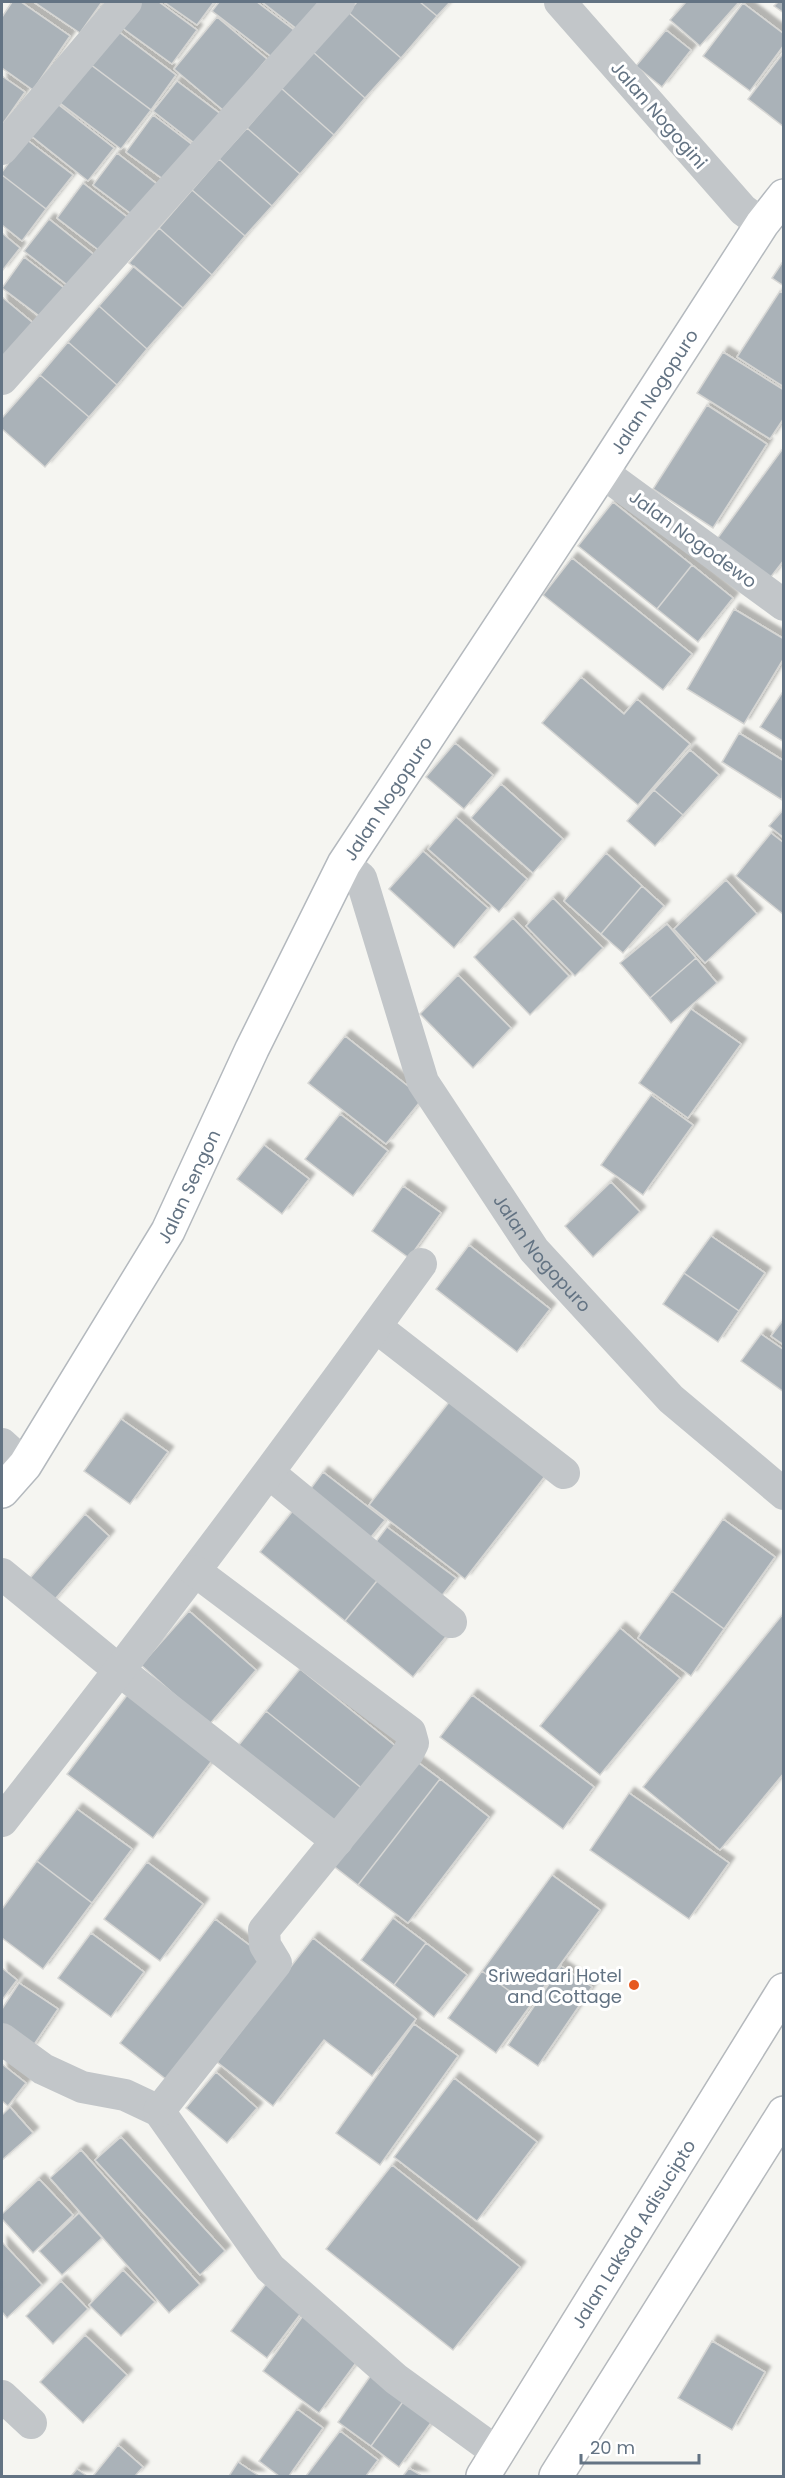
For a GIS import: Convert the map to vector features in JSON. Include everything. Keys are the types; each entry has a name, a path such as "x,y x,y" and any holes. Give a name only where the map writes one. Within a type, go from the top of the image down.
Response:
{"street":[{"path":"2,149 126,2"},
{"path":"2,379 339,2"},
{"name":"Jalan Nogogini","path":"560,2 742,210 762,224"},
{"name":"Jalan Nogopuro","path":"783,196 762,224 344,864 361,878 423,1082 534,1250 671,1399 783,1494"},
{"name":"Jalan Nogodewo","path":"602,472 783,605"},
{"name":"Jalan Sengon","path":"2,1491 13,1454 168,1232 257,1038 344,864"},
{"path":"2,1821 195,1572 421,1264"},
{"path":"376,1327 564,1473"},
{"path":"269,1473 451,1622"},
{"path":"159,2111 276,1964 265,1945 264,1930 408,1753 413,1743 410,1732 195,1572"},
{"path":"2,1574 120,1671 337,1841"},
{"name":"Jalan Laksda Adisucipto","path":"490,2465 783,1990"},
{"path":"2,2038 43,2068 82,2087 125,2095 159,2111 270,2268 490,2465"},
{"path":"556,2476 783,2113"},
{"path":"2,2396 31,2423"}],"building":[{"path":"12,2 21,2 70,36 33,90 2,68 2,17"},
{"path":"34,2 102,2 80,33"},
{"path":"139,2 159,2 197,30 172,64 121,27"},
{"path":"164,2 214,2 197,25"},
{"path":"219,2 257,2 294,30 273,58 212,11"},
{"path":"262,2 319,2 297,29"},
{"path":"357,2 420,2 437,16 401,58 348,12"},
{"path":"420,2 450,2 437,16"},
{"path":"686,2 739,2 700,46 670,20"},
{"path":"778,2 784,2 784,13 774,6"},
{"path":"743,3 784,34 784,45 750,91 703,56"},
{"path":"348,12 401,58 365,98 313,52"},
{"path":"217,17 267,59 224,111 174,69"},
{"path":"115,29 176,75 151,110 90,64"},
{"path":"666,30 691,50 662,87 636,66"},
{"path":"313,52 365,98 334,135 281,88"},
{"path":"784,52 784,127 748,99"},
{"path":"90,64 151,110 121,149 60,103"},
{"path":"2,76 25,92 2,125"},
{"path":"177,81 222,115 198,146 153,111"},
{"path":"281,88 334,135 300,174 247,128"},
{"path":"55,102 114,148 88,181 30,135"},
{"path":"153,115 194,146 167,182 126,152"},
{"path":"247,128 300,174 272,206 219,159"},
{"path":"26,139 73,175 46,209 2,175"},
{"path":"117,153 162,188 138,219 93,185"},
{"path":"219,159 272,206 245,236 192,190"},
{"path":"2,175 46,209 22,241 2,225"},
{"path":"83,183 131,220 105,255 57,218"},
{"path":"192,190 245,236 212,275 159,228"},
{"path":"49,219 97,257 71,288 24,251"},
{"path":"159,228 212,275 183,308 129,263"},
{"path":"2,233 20,248 2,271"},
{"path":"24,257 68,291 46,321 2,288"},
{"path":"784,260 784,286 772,278"},
{"path":"134,266 183,308 147,349 99,306"},
{"path":"780,291 784,294 784,387 737,357"},
{"path":"2,297 38,327 2,359"},
{"path":"99,306 147,349 117,385 68,342"},
{"path":"68,342 117,385 89,417 40,375"},
{"path":"723,352 784,390 784,418 770,439 697,393"},
{"path":"40,375 89,417 45,467 2,429 2,418"},
{"path":"707,405 767,444 713,528 653,489"},
{"path":"784,447 784,560 770,578 717,539"},
{"path":"613,502 692,565 657,609 578,546"},
{"path":"572,558 692,654 663,690 543,595"},
{"path":"692,565 733,598 698,642 657,609"},
{"path":"734,609 784,639 784,658 744,724 687,689"},
{"path":"581,677 624,714 637,699 690,744 638,805 542,723"},
{"path":"784,690 784,742 760,727"},
{"path":"739,733 784,761 782,800 722,762"},
{"path":"455,743 493,775 464,809 426,777"},
{"path":"690,750 719,775 683,815 654,790"},
{"path":"501,784 563,839 533,873 471,818"},
{"path":"654,790 683,815 655,846 627,821"},
{"path":"784,809 784,838 769,826"},
{"path":"456,817 527,879 499,912 428,849"},
{"path":"771,833 784,843 784,915 736,876"},
{"path":"423,851 488,908 454,948 389,889"},
{"path":"606,853 642,886 601,934 564,901"},
{"path":"726,880 757,914 705,963 674,929"},
{"path":"642,886 664,906 623,953 601,934"},
{"path":"553,898 603,948 575,976 526,926"},
{"path":"513,918 569,976 530,1015 474,957"},
{"path":"667,924 696,958 650,998 620,963"},
{"path":"696,958 717,983 671,1023 650,998"},
{"path":"458,975 511,1028 473,1068 420,1014"},
{"path":"691,1009 741,1044 688,1118 639,1083"},
{"path":"345,1036 423,1098 386,1144 308,1083"},
{"path":"651,1095 693,1125 643,1195 601,1165"},
{"path":"340,1114 388,1151 353,1196 305,1159"},
{"path":"264,1145 309,1179 282,1214 237,1179"},
{"path":"611,1182 640,1212 593,1257 565,1226"},
{"path":"403,1186 441,1213 409,1258 372,1231"},
{"path":"711,1236 765,1273 739,1311 684,1273"},
{"path":"469,1245 550,1309 517,1352 436,1289"},
{"path":"684,1273 739,1311 718,1342 663,1304"},
{"path":"784,1319 784,1345 771,1336"},
{"path":"761,1334 784,1350 784,1392 741,1361"},
{"path":"453,1397 549,1471 465,1579 369,1505"},
{"path":"121,1419 168,1452 130,1504 84,1471"},
{"path":"323,1472 385,1520 367,1542 306,1495"},
{"path":"295,1508 380,1577 345,1621 260,1552"},
{"path":"85,1514 109,1536 50,1605 25,1584"},
{"path":"723,1519 775,1557 724,1629 672,1591"},
{"path":"387,1527 456,1578 440,1598 372,1547"},
{"path":"380,1577 449,1633 413,1677 345,1621"},
{"path":"672,1591 724,1629 691,1676 638,1638"},
{"path":"189,1611 256,1670 209,1725 141,1665"},
{"path":"783,1614 784,1773 720,1850 643,1787"},
{"path":"620,1628 680,1678 600,1775 540,1726"},
{"path":"300,1669 398,1748 364,1790 266,1711"},
{"path":"128,1694 214,1758 153,1838 67,1774"},
{"path":"472,1695 594,1787 563,1829 440,1737"},
{"path":"266,1711 364,1790 331,1830 234,1751"},
{"path":"412,1758 440,1779 358,1885 331,1864"},
{"path":"440,1779 489,1817 408,1923 358,1885"},
{"path":"629,1793 729,1863 689,1919 590,1850"},
{"path":"77,1809 132,1849 92,1903 37,1861"},
{"path":"37,1861 92,1903 43,1969 2,1938 2,1909"},
{"path":"147,1862 203,1904 160,1961 104,1919"},
{"path":"552,1875 600,1910 530,2006 482,1971"},
{"path":"393,1918 426,1943 394,1985 361,1960"},
{"path":"215,1919 269,1960 172,2084 120,2043"},
{"path":"91,1933 144,1972 111,2017 58,1978"},
{"path":"313,1938 416,2019 372,2076 324,2040 273,2106 217,2062"},
{"path":"426,1943 467,1975 434,2017 394,1985"},
{"path":"561,1966 592,1987 538,2066 508,2045"},
{"path":"2,1968 17,1980 2,2000"},
{"path":"482,1971 530,2006 496,2053 448,2018"},
{"path":"19,1983 58,2009 31,2049 2,2029 2,2009"},
{"path":"414,2024 458,2056 380,2165 336,2133"},
{"path":"2,2064 26,2083 8,2106 2,2101"},
{"path":"216,2072 257,2108 227,2143 186,2108"},
{"path":"454,2078 537,2142 477,2221 394,2157"},
{"path":"10,2107 33,2133 2,2160 2,2115"},
{"path":"121,2137 225,2251 200,2275 95,2160"},
{"path":"81,2150 200,2285 169,2313 50,2178"},
{"path":"392,2165 520,2267 453,2350 326,2249"},
{"path":"39,2179 73,2215 33,2253 2,2219 2,2214"},
{"path":"79,2213 102,2238 62,2275 39,2251"},
{"path":"2,2242 42,2285 7,2318 2,2312"},
{"path":"123,2270 155,2302 121,2336 89,2305"},
{"path":"269,2280 305,2308 267,2358 231,2331"},
{"path":"61,2281 88,2309 53,2344 26,2316"},
{"path":"305,2313 361,2356 319,2413 263,2371"},
{"path":"85,2335 127,2375 83,2423 40,2382"},
{"path":"712,2341 765,2372 732,2430 678,2398"},
{"path":"376,2368 410,2392 371,2446 338,2422"},
{"path":"410,2392 438,2413 399,2467 371,2446"},
{"path":"297,2409 323,2428 289,2476 279,2476 259,2461"},
{"path":"340,2431 378,2460 366,2476 306,2476"},
{"path":"118,2445 143,2467 135,2476 93,2476"},
{"path":"238,2462 259,2476 229,2476"},
{"path":"409,2468 422,2476 403,2476"},
{"path":"77,2469 87,2476 71,2476"}],"place":[{"name":"Sriwedari Hotel and Cottage","path":"634,1985"}]}
